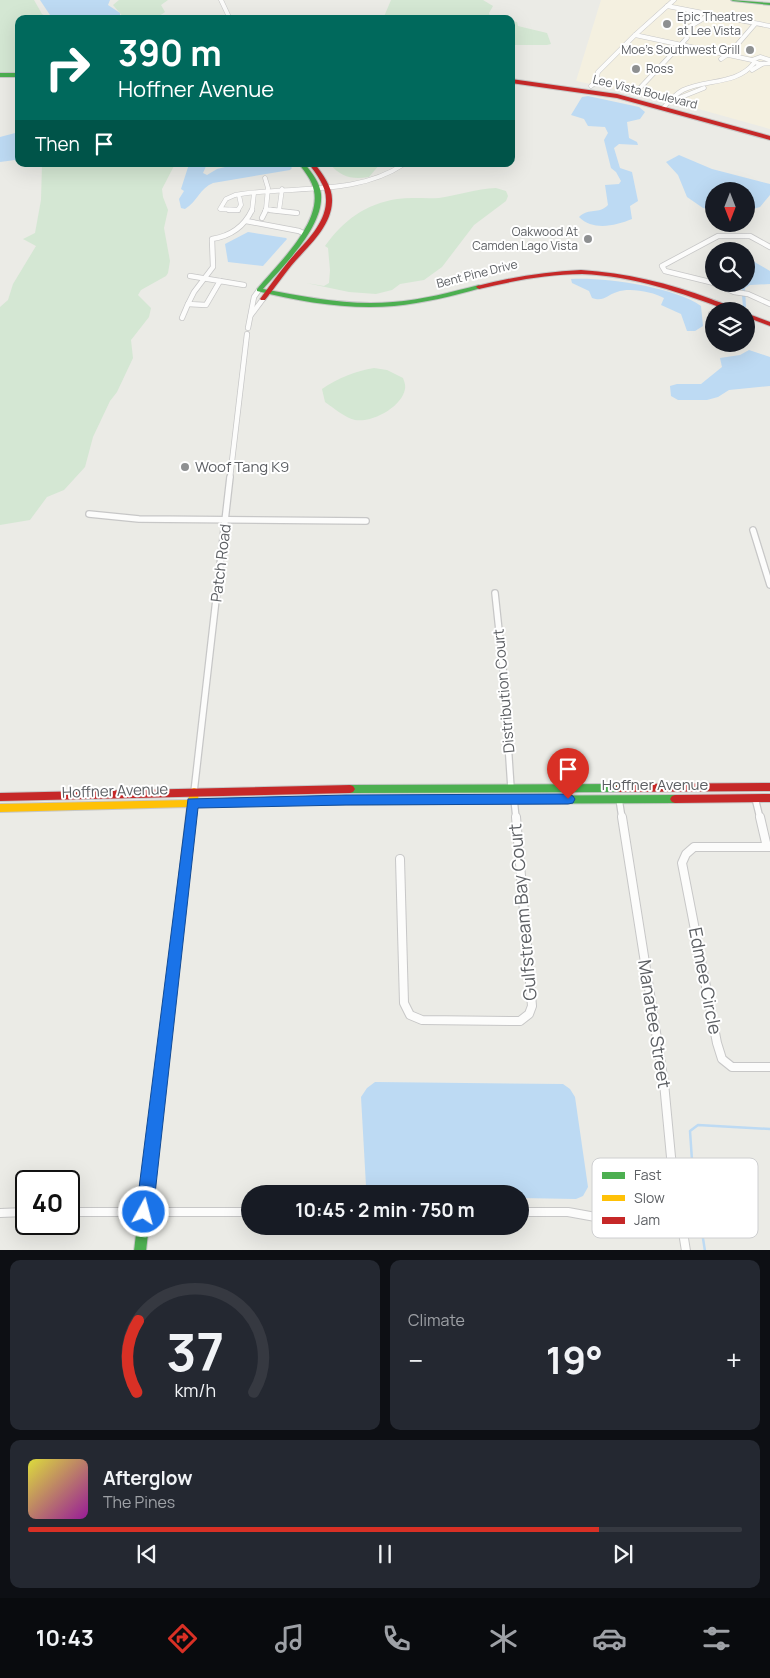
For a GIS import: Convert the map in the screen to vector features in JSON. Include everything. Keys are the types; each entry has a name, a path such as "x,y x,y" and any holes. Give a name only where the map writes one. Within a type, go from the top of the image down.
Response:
{"street":[{"path":"221,0 228,15"},
{"path":"602,83 594,84 598,72 674,0"},
{"path":"733,0 770,3"},
{"path":"752,0 770,3"},
{"path":"667,6 770,26"},
{"path":"638,90 687,38 684,33 694,21 709,15"},
{"path":"721,59 730,53 755,24"},
{"path":"635,35 735,55 762,64"},
{"path":"667,104 668,100 683,90 728,79 748,70 753,60 765,55"},
{"path":"770,55 768,57 770,62"},
{"path":"760,57 770,62"},
{"path":"667,104 690,92 731,81 762,64 770,62"},
{"path":"0,75 15,75"},
{"name":"Lee Vista Boulevard","path":"515,76 594,84 770,132"},
{"path":"0,80 15,80"},
{"name":"Lee Vista Boulevard","path":"515,81 667,104 770,138"},
{"path":"305,167 322,186"},
{"path":"250,317 265,291 290,263 307,234 326,216 329,199 313,167"},
{"path":"240,195 241,205 238,210 220,209 227,198 240,195 282,189 380,178 401,167"},
{"path":"262,218 266,208 268,188 265,178"},
{"path":"279,210 282,189"},
{"path":"182,318 194,292 213,267 212,240 222,237 244,223 254,207 254,193"},
{"path":"266,208 297,213"},
{"path":"244,223 296,234 307,234"},
{"path":"707,242 718,236 750,236 770,247"},
{"path":"705,243 662,266 665,271 705,282"},
{"name":"Bent Pine Drive","path":"265,291 344,301 397,304 442,296 512,277 576,271 613,273 657,282 714,302"},
{"path":"190,276 244,286"},
{"path":"188,304 206,305 220,281"},
{"name":"Patch Road","path":"194,792 247,331 254,297 265,291"},
{"path":"736,292 748,294 770,304"},
{"path":"755,318 770,324"},
{"path":"89,514 139,520 226,522 366,521"},
{"path":"753,530 770,584"},
{"name":"Distribution Court","path":"495,593 512,788"},
{"path":"657,799 665,795 727,793 735,787"},
{"name":"Hoffner Avenue","path":"0,797 335,789 735,787 770,789"},
{"path":"470,799 474,796 497,795 512,788"},
{"path":"514,799 530,793 550,792 563,788"},
{"path":"768,847 754,798 770,789"},
{"path":"140,1250 194,792"},
{"path":"0,806 23,804 40,796"},
{"name":"Hoffner Avenue","path":"0,806 470,799 770,798"},
{"name":"Gulfstream Bay Court","path":"400,859 404,1003 410,1015 422,1020 520,1021 529,1014 532,1006 514,799"},
{"name":"Manatee Street","path":"619,799 664,1083 671,1158"},
{"name":"Edmee Circle","path":"768,847 694,847 686,854 682,862 717,1043 722,1059 732,1067 770,1067"},
{"path":"0,1213 15,1212"},
{"path":"80,1212 241,1212"},
{"path":"529,1212 568,1212 592,1216"}],"shaded area":[{"path":"601,0 731,0 770,4 770,129 666,100 576,81"}],"green space":[{"path":"0,0 34,0 44,15 15,15 15,74 0,73"},
{"path":"119,0 168,0 161,5 165,12 161,15 122,15 113,5"},
{"path":"391,0 483,0 493,6 490,15 385,15"},
{"path":"515,22 518,26 547,33 551,44 515,45"},
{"path":"42,167 173,167 162,189 168,210 164,228 170,261 168,273 141,290 138,295 151,308 149,317 131,340 133,358 93,437 85,467 64,490 47,497 30,520 0,525 0,307 8,300 13,284 36,246 23,239 35,233 41,200"},
{"path":"333,167 377,167 369,177 357,178 338,172"},
{"path":"496,188 506,191 508,196 506,201 474,225 442,267 424,280 400,284 392,290 376,294 349,292 306,283 324,286 329,283 328,248 325,246 347,221 365,209 385,201 397,199 439,198"},
{"path":"374,368 387,370 403,378 405,388 403,396 392,408 370,419 355,420 343,415 325,402 322,389 347,376"}],"water":[{"path":"40,0 110,0 108,5 120,13 120,15 50,15"},
{"path":"588,96 639,107 645,112 640,119 627,122 629,138 637,142 638,145 619,144 614,148 620,168 632,172 638,201 630,206 632,219 619,224 597,226 579,217 587,212 601,210 608,205 605,185 619,184 621,181 616,172 611,168 604,140 608,133 605,127 588,126 584,119 571,115 582,97"},
{"path":"15,133 15,160 0,162 0,137"},
{"path":"679,155 712,169 770,184 770,195 760,207 755,208 755,182 705,182 705,208 703,208 687,197 678,175 666,162"},
{"path":"188,167 206,167 203,173 207,175 225,167 292,168 290,170 213,183 205,188 193,203 185,209 181,208 179,199 184,191 181,189"},
{"path":"248,232 287,239 263,266 228,262 225,244"},
{"path":"755,262 770,271 770,284 755,285"},
{"path":"571,279 620,282 674,293 701,306 703,326 695,331 687,331 681,314 661,305 664,298 654,294 628,290 617,292 603,299 596,299 592,298 589,291 572,283"},
{"path":"742,292 745,292 746,302 743,302"},
{"path":"745,352 755,352 770,357 770,386 729,390 718,397 707,400 678,400 671,396 670,386 677,384 701,384 722,367 720,358 740,355"},
{"path":"375,1082 563,1084 570,1089 575,1097 588,1187 583,1196 576,1199 529,1198 529,1185 366,1185 361,1097 367,1088"}],"waterway":[{"path":"692,1158 690,1131 698,1125 770,1129"},
{"path":"703,1238 705,1250"}],"traffic: fast":[{"path":"733,0 770,4"},
{"path":"0,75 15,75"},
{"path":"304,167 317,189 316,210 304,235 259,290 335,303 381,305 418,301 479,287"},
{"path":"350,789 620,788"},
{"path":"288,801 675,799"},
{"path":"140,1250 179,919"}],"traffic: slow":[{"path":"179,919 194,792"},
{"path":"0,808 288,801"}],"traffic: jam":[{"path":"515,82 617,96 770,138"},
{"path":"263,299 317,231 327,212 329,202 328,191 314,167"},
{"path":"479,287 516,279 581,272 639,279 712,302"},
{"path":"755,318 770,324"},
{"path":"620,788 770,787"},
{"path":"0,797 350,789"},
{"path":"675,799 770,798"}],"place":[{"name":"Epic Theatres at Lee Vista","path":"667,24"},
{"name":"Moe's Southwest Grill","path":"750,50"},
{"name":"Ross","path":"636,69"},
{"name":"Oakwood At Camden Lago Vista","path":"588,239"},
{"name":"Woof Tang K9","path":"185,467"}],"route":[{"path":"144,1212 192,803 280,800 568,799"}]}
